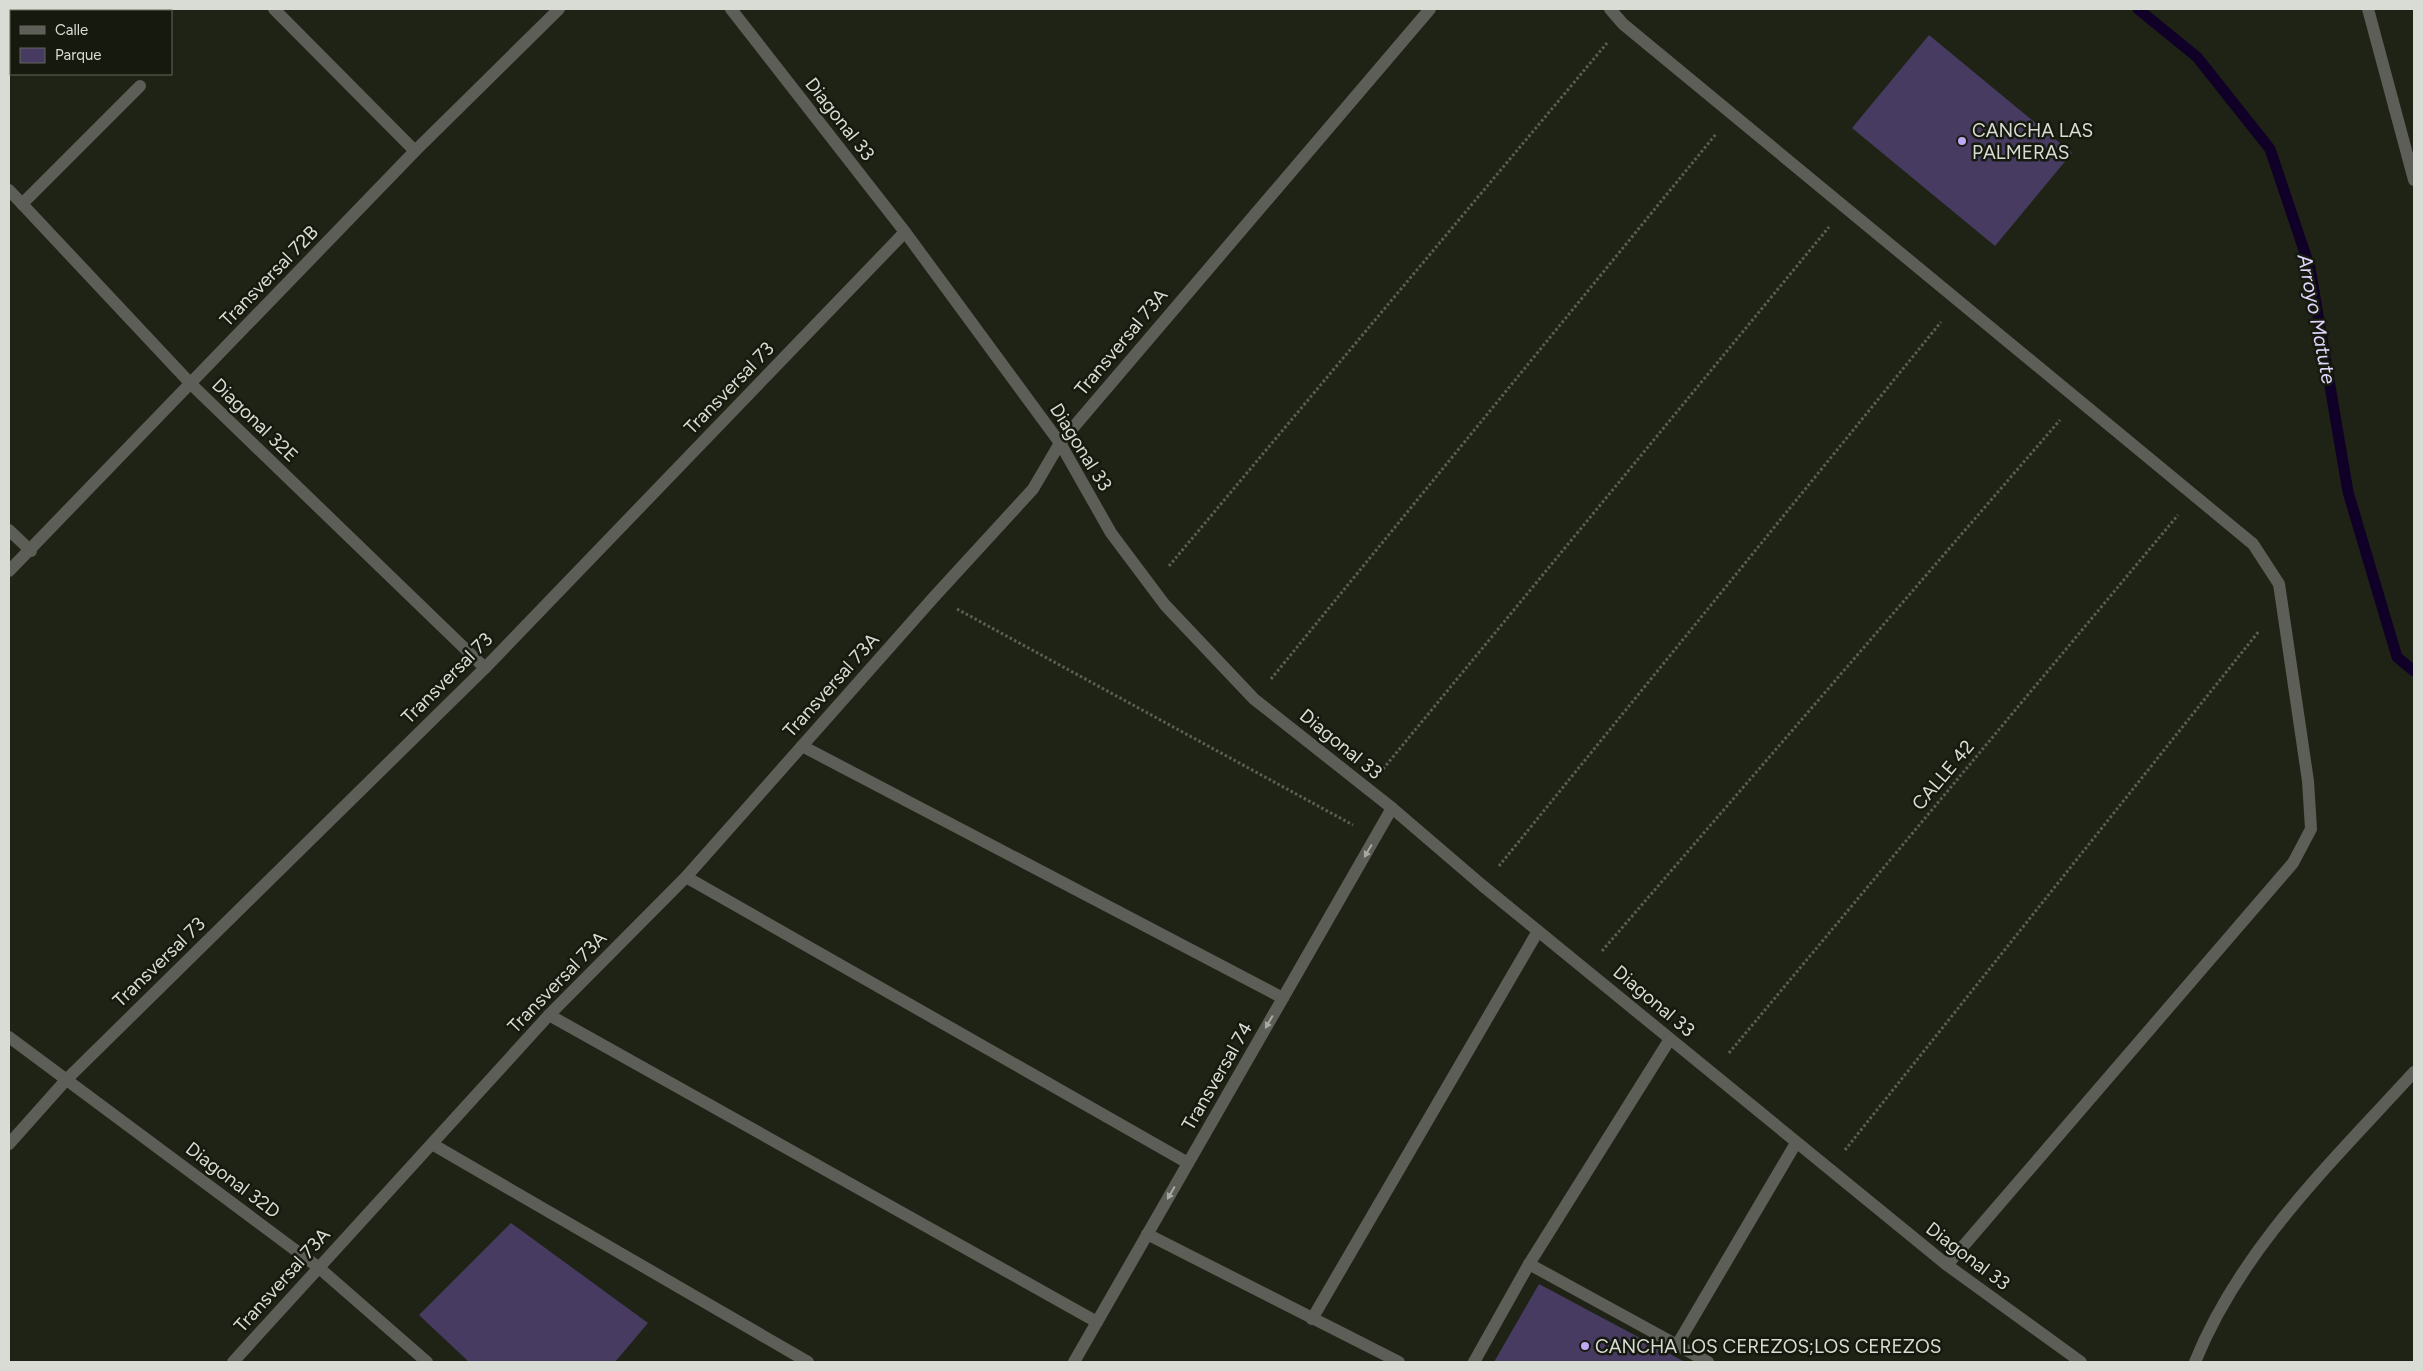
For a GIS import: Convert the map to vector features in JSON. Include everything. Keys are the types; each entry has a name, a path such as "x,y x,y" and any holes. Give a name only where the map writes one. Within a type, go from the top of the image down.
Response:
{"street":[{"path":"274,9 415,151"},
{"name":"Transversal 72B","path":"9,572 415,151 559,9"},
{"name":"Diagonal 33","path":"731,9 904,232 1060,443 1111,533 1151,587 1165,605 1254,698 1392,808 1483,886 1587,969 1796,1143 1947,1265 2081,1362"},
{"name":"Transversal 73A","path":"233,1362 549,1015 686,877 934,597 1033,489 1060,443 1430,9"},
{"path":"1610,9 1623,24 2254,544 2279,584 2308,781 2312,829 2293,863 1947,1265"},
{"path":"2368,9 2414,180"},
{"path":"22,204 140,86"},
{"name":"Diagonal 32E","path":"9,190 191,384 485,668"},
{"name":"Transversal 73","path":"9,1144 66,1080 485,668 904,232"},
{"path":"9,530 31,551"},
{"path":"802,746 1283,998"},
{"name":"Transversal 74","path":"1074,1362 1392,808"},
{"path":"686,877 1188,1163"},
{"path":"1312,1319 1538,931"},
{"path":"549,1015 1097,1322"},
{"name":"Diagonal 32D","path":"9,1036 318,1267 428,1362"},
{"path":"1474,1362 1529,1264 1670,1039"},
{"path":"2195,1362 2219,1311 2242,1272 2269,1234 2414,1072"},
{"path":"1677,1345 1796,1143"},
{"path":"432,1144 808,1362"},
{"path":"1147,1234 1399,1362"},
{"path":"1529,1264 1708,1362"}],"path":[{"path":"1151,587 1623,24"},
{"path":"1254,698 1732,114"},
{"path":"1367,789 1845,207"},
{"path":"1483,886 1959,300"},
{"path":"1587,969 2079,399"},
{"name":"CALLE 42","path":"1713,1074 2195,495"},
{"path":"934,597 1375,838"},
{"path":"1829,1170 2281,603"}],"green space":[{"name":"CANCHA LAS PALMERAS","path":"1929,35 2072,153 1995,246 1852,128"},
{"path":"511,1223 648,1323 615,1362 469,1362 419,1315"},
{"path":"1539,1284 1685,1362 1494,1362"}],"waterway":[{"name":"Arroyo Matute","path":"2138,9 2197,57 2270,149 2310,268 2348,492 2397,657 2414,671"}],"place":[{"name":"CANCHA LAS PALMERAS","path":"1962,141"},
{"name":"CANCHA LOS CEREZOS;LOS CEREZOS","path":"1585,1346"}]}
